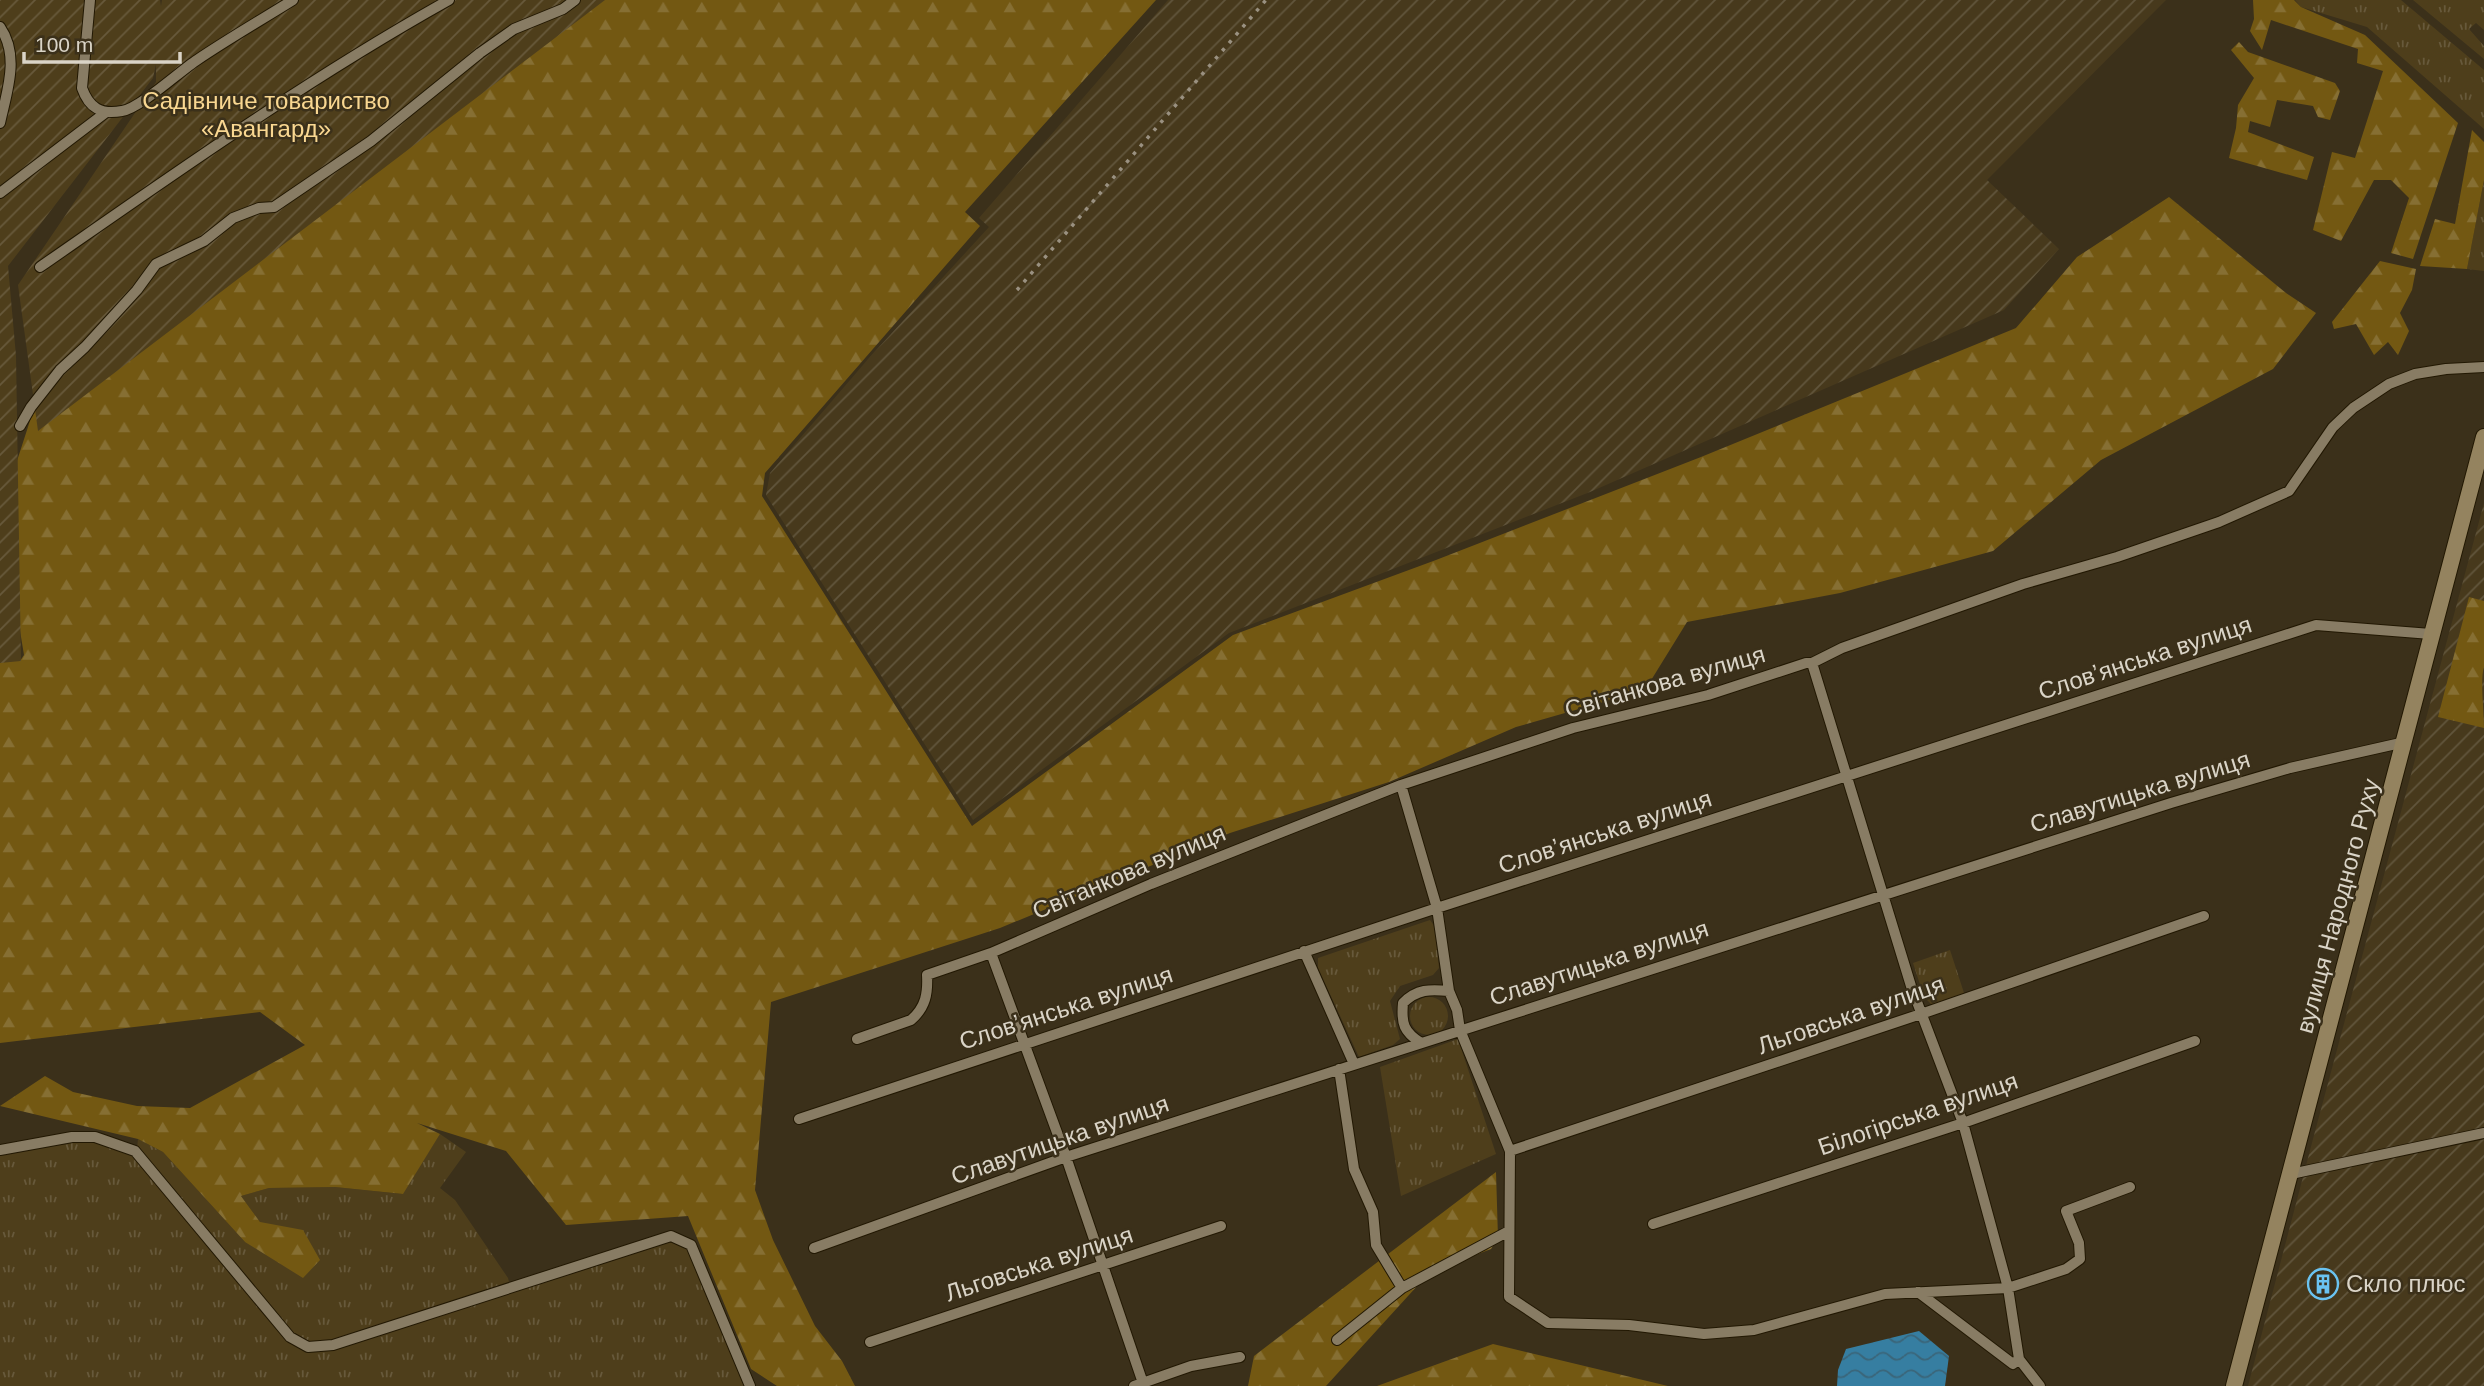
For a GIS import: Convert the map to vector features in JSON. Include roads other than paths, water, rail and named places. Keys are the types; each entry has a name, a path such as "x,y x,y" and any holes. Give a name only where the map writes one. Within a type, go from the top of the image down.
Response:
{"main road":[{"name":"вулиця Народного Руху","path":"2234,1386 2484,436"}],"street":[{"path":"90,0 82,88 85,98 94,109 105,113 126,111 195,61 293,0"},
{"path":"40,267 188,162 346,58 449,0"},
{"path":"20,426 60,370 137,290 156,264 204,241 233,218 259,208 274,206 370,141 480,52 514,29 563,9 575,0"},
{"path":"0,27 10,48 11,77 0,122"},
{"path":"0,193 105,113"},
{"name":"Світанкова вулиця","path":"857,1039 911,1020 917,1015 927,995 927,975 991,953 1164,878 1401,785 1573,728 1708,695 1812,663 1842,648 2023,584 2117,557 2219,522 2288,491 2333,427 2353,408 2389,384 2415,374 2484,367"},
{"name":"Словʼянська вулиця","path":"799,1119 1304,951 2316,625 2431,634"},
{"path":"1812,663 1921,1014 1930,1031 1963,1122 2008,1288 2019,1359 2039,1386"},
{"name":"Славутицька вулиця","path":"814,1248 1066,1157 2197,795 2290,768 2405,742"},
{"path":"1401,785 1437,908 1449,991 1457,1010 1460,1030 1510,1151 1509,1297 1548,1323 1629,1325 1704,1334 1754,1330 1885,1294 2008,1288 2066,1269 2080,1259 2079,1243 2066,1211 2130,1187"},
{"name":"Льговська вулиця","path":"1510,1151 2204,916"},
{"path":"1304,951 1354,1064"},
{"path":"991,953 1066,1157 1140,1385 1191,1366 1240,1357"},
{"path":"1421,1043 1408,1034 1402,1017 1403,1003 1412,994 1425,990 1449,991"},
{"name":"Білогірська вулиця","path":"1653,1224 1963,1122 2195,1041"},
{"path":"1339,1069 1353,1169 1373,1212 1376,1245 1402,1288"},
{"path":"2291,1174 2484,1133"},
{"path":"0,1150 72,1137 95,1137 135,1151 289,1337 308,1347 332,1345 671,1236 691,1245 750,1386"},
{"name":"Льговська вулиця","path":"870,1342 1221,1226"},
{"path":"1337,1339 1402,1288 1509,1231"},
{"path":"1917,1292 2013,1364 2019,1359"}],"water":[{"path":"1919,1331 1949,1356 1945,1386 1837,1386 1838,1370 1846,1349"}],"railway":[{"path":"1017,290 1266,0"}],"place":[{"name":"Скло плюс","path":"2323,1284"}],"park label":[{"name":"Садівниче товариство «Авангард»","path":"266,115"}]}
